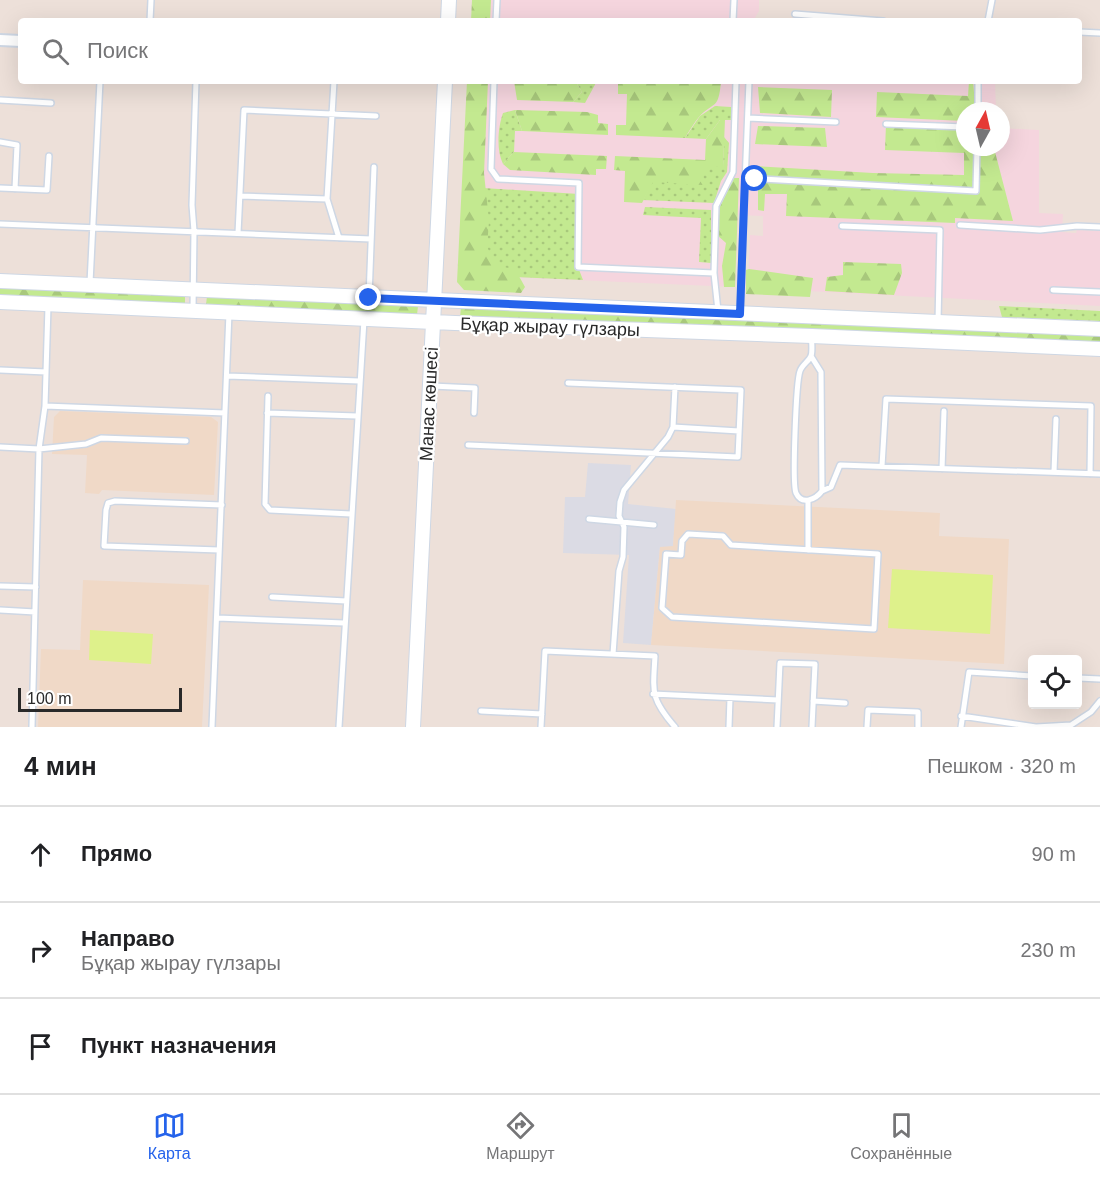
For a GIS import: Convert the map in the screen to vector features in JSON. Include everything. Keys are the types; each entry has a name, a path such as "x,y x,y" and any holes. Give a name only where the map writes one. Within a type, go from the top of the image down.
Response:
{"street":[{"path":"448,18 449,0"},
{"path":"0,40 18,41"},
{"name":"Манас көшесі","path":"413,727 445,84"},
{"name":"Бұқар жырау гүлзары","path":"0,281 1100,329"},
{"name":"Бұқар жырау гүлзары","path":"0,302 1100,349"}],"lane":[{"path":"150,18 151,0"},
{"path":"496,18 497,0"},
{"path":"732,18 734,0"},
{"path":"989,18 992,0"},
{"path":"795,14 846,18"},
{"path":"1082,32 1100,33"},
{"path":"90,285 100,84"},
{"path":"193,310 192,205 196,84"},
{"path":"334,84 327,199 339,238"},
{"path":"494,84 490,169 498,179 579,183 578,267 714,273"},
{"path":"718,313 714,273 716,206 733,172 736,84"},
{"path":"740,314 749,84"},
{"path":"978,84 978,102"},
{"path":"0,100 51,103"},
{"path":"238,233 244,110 376,116"},
{"path":"748,118 836,122"},
{"path":"886,124 956,127"},
{"path":"0,142 17,146 15,189"},
{"path":"0,188 47,190 49,156"},
{"path":"745,178 976,190 977,156"},
{"path":"369,298 374,167"},
{"path":"240,196 327,199"},
{"path":"0,224 372,239"},
{"path":"960,225 1040,230 1077,226 1100,227"},
{"path":"842,226 940,230 938,322"},
{"path":"1053,290 1100,292"},
{"path":"32,727 39,449 45,406 49,304"},
{"path":"212,727 229,312"},
{"path":"339,727 364,318"},
{"path":"812,336 811,356 800,371 794,463 795,492 801,499 808,501 817,498 822,491 831,487 840,465 1100,474"},
{"path":"811,356 821,372 822,491"},
{"path":"0,370 46,372"},
{"path":"227,376 359,381"},
{"path":"468,445 738,457 741,390 568,382"},
{"path":"430,386 475,388 474,413"},
{"path":"613,654 619,571 623,557 624,527 619,516 619,509 624,490 668,437 673,427 675,387"},
{"path":"268,396 265,504 270,510 351,514"},
{"path":"882,466 886,399 1091,406 1090,474"},
{"path":"45,406 225,413"},
{"path":"942,469 944,411"},
{"path":"267,413 357,416"},
{"path":"1054,472 1056,419"},
{"path":"673,427 739,431"},
{"path":"0,447 39,449 86,444 101,438 186,441"},
{"path":"219,550 104,546 106,510 108,504 115,501 222,505"},
{"path":"808,501 808,550"},
{"path":"589,519 654,525"},
{"path":"688,534 723,536 731,545 808,550 878,554 874,629 672,617 662,608 666,554 681,555 682,541 688,534"},
{"path":"0,586 36,587"},
{"path":"272,597 346,601"},
{"path":"0,610 35,612"},
{"path":"216,618 344,623"},
{"path":"541,727 545,651 655,656 653,694 663,713 675,727"},
{"path":"777,727 780,663 815,664 812,727"},
{"path":"961,727 969,672 1028,676"},
{"path":"1082,678 1100,679"},
{"path":"653,694 778,700"},
{"path":"729,727 730,698"},
{"path":"813,701 845,703"},
{"path":"961,716 1036,727 1071,726 1091,712 1100,701"},
{"path":"867,727 868,710 918,712 918,727"},
{"path":"481,711 542,714"}],"shaded area":[{"path":"477,0 759,0 759,11 755,18 476,18"},
{"path":"473,84 995,84 996,102 956,102 956,156 1010,156 1010,128 1039,130 1039,213 1063,214 1062,232 1100,231 1100,306 748,288 750,235 763,236 763,216 738,215 735,287 464,275"},
{"path":"60,411 211,417 218,422 214,495 102,490 99,494 85,493 87,455 52,454 54,417"},
{"path":"588,463 631,465 628,504 676,509 673,547 660,547 651,645 623,643 629,555 563,553 565,497 585,497"},
{"path":"676,500 940,513 939,536 1009,539 1004,664 651,645 660,547 673,546"},
{"path":"83,580 209,585 202,727 38,727 41,649 80,650"}],"green space":[{"path":"472,0 491,0 490,18 471,18"},
{"path":"467,84 488,84 484,173 489,221 487,247 497,266 515,269 525,287 521,293 464,290 457,282"},
{"path":"514,84 577,84 582,92 573,102 517,100"},
{"path":"577,84 595,84 585,103 573,102 582,92"},
{"path":"618,84 721,84 717,101 699,117 685,138 616,135 616,125 626,125 627,94 618,94"},
{"path":"969,84 973,84 975,102 956,102 956,121 876,117 877,92 968,96"},
{"path":"758,87 832,90 831,117 760,113"},
{"path":"715,106 731,107 731,120 720,120 706,139 685,138 700,116"},
{"path":"515,110 522,131 515,131 514,152 503,164 499,145 501,119 503,113"},
{"path":"515,110 587,112 598,115 598,123 608,124 608,135 522,131"},
{"path":"720,120 725,120 723,167 704,167 703,185 653,182 642,203 624,202 625,171 614,170 615,156 705,160 706,139"},
{"path":"886,124 956,127 956,153 885,150"},
{"path":"758,126 825,128 827,147 755,144"},
{"path":"724,137 729,143 727,172 721,181 714,203 643,200 652,182 704,167 723,167"},
{"path":"514,152 607,156 606,169 596,169 596,175 510,170 503,164"},
{"path":"964,156 996,156 1013,221 955,218 955,223 786,216 787,194 765,194 764,211 758,210 758,179 755,179 754,166 873,173 964,175"},
{"path":"734,178 739,178 735,287 724,287 722,266 726,243 717,235 720,206"},
{"path":"468,187 579,194 578,267 583,280 464,275"},
{"path":"645,207 711,210 711,263 699,262 701,218 643,215"},
{"path":"843,262 901,264 902,273 894,295 825,291 827,277 843,275"},
{"path":"746,270 813,278 810,297 746,294"},
{"path":"0,287 185,295 185,304 0,296"},
{"path":"207,296 418,306 417,315 206,305"},
{"path":"999,306 1100,311 1100,321 1002,317"},
{"path":"461,307 1100,334 1100,344 460,318"},
{"path":"892,569 993,575 990,634 888,628"},
{"path":"90,630 153,634 151,664 89,660"}],"route":[{"path":"369,298 740,314 745,178 755,179"}]}
